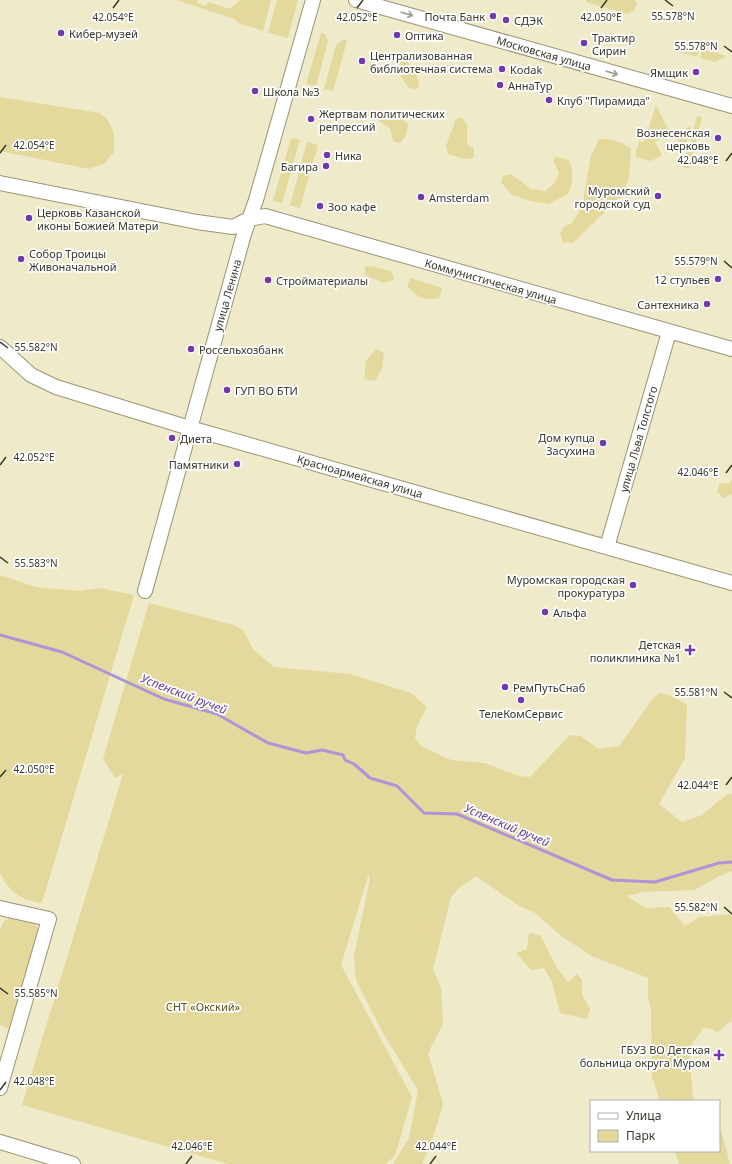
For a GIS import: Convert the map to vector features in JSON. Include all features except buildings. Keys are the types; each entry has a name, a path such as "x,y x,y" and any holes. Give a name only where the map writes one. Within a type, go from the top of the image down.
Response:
{"street":[{"name":"улица Ленина","path":"146,591 249,219 256,200 313,0"},
{"name":"Московская улица","path":"356,0 732,106"},
{"name":"Коммунистическая улица","path":"0,183 197,222 233,227 249,219 265,216 732,349"},
{"name":"улица Льва Толстого","path":"607,547 669,332"},
{"name":"Красноармейская улица","path":"0,347 31,376 56,388 190,428 732,583"},
{"path":"0,908 6,911 49,919 0,1088"},
{"path":"0,1142 73,1164"}],"green space":[{"path":"177,0 198,0 197,3 206,6 208,2 230,9 240,0 271,0 263,31 239,23 234,19"},
{"path":"277,0 298,0 288,38 268,33"},
{"path":"586,0 635,0 637,4 634,11 627,14 586,2"},
{"path":"321,33 325,34 328,42 316,86 306,84"},
{"path":"344,39 347,41 333,91 324,89 336,45"},
{"path":"693,40 701,43 697,57 679,52 682,44 691,46"},
{"path":"702,49 727,56 715,62 700,58"},
{"path":"404,59 410,64 418,78 419,86 415,90 408,87 396,70 398,62"},
{"path":"0,97 100,113 105,117 113,130 114,152 105,163 89,169 0,151"},
{"path":"656,105 669,131 669,134 655,142 662,155 651,161 635,157 639,141 644,142"},
{"path":"388,116 400,117 408,124 406,136 400,143 393,141 390,128 379,121 381,118"},
{"path":"697,116 702,117 689,169 683,167"},
{"path":"462,118 467,125 467,144 474,149 474,158 464,159 448,154 446,146 456,119"},
{"path":"691,126 684,152 677,138 677,133"},
{"path":"291,138 300,140 282,203 273,201"},
{"path":"599,139 616,141 631,149 629,178 620,197 573,243 563,242 560,233 564,227 572,223 582,207 591,156"},
{"path":"307,142 318,145 300,208 290,205"},
{"path":"557,157 569,160 572,169 572,180 569,193 549,204 530,201 511,194 501,182 503,176 511,174 531,189 545,191 554,184 559,173 553,160"},
{"path":"371,266 390,271 394,277 393,280 383,283 365,275 365,267"},
{"path":"411,278 442,288 439,298 425,299 414,293 407,286"},
{"path":"376,349 384,353 382,368 375,381 364,379 366,361"},
{"path":"732,479 732,494 723,498 717,491 720,483 729,484"},
{"path":"0,575 36,587 79,591 100,588 134,595 42,903 28,900 16,894 7,885 0,872"},
{"name":"СНТ «Окский»","path":"149,603 234,625 243,630 253,649 274,667 350,674 411,693 427,707 417,726 415,738 421,746 451,760 485,763 519,776 530,777 570,735 581,736 598,749 619,746 651,701 659,693 669,695 687,704 685,758 659,804 682,822 702,815 726,795 732,794 732,871 694,890 643,892 627,896 646,908 669,907 685,926 699,917 732,914 732,1020 718,1032 704,1027 689,1048 694,1100 660,1100 652,1077 651,1009 648,998 648,978 592,956 561,936 535,913 519,906 476,876 459,888 451,897 433,969 441,988 443,1024 428,1053 443,1104 431,1144 422,1164 393,1164 409,1138 418,1090 384,1035 356,980 354,956 369,883 369,873 341,965 412,1097 395,1156 385,1164 228,1164 22,1105 123,774 115,778 103,759"},
{"path":"10,918 35,922 39,931 11,1030 0,1025 0,930 4,921"},
{"path":"529,933 540,935 557,968 568,982 577,974 582,980 582,995 590,1008 587,1019 560,1013 552,982 544,968 531,970 516,953 527,949"},
{"path":"720,1131 722,1134 730,1164 679,1164 675,1152 720,1152"}],"waterway":[{"name":"Успенский ручей","path":"0,635 62,652 164,699 217,714 268,743 306,753 322,750 343,755 345,760 354,764 370,778 397,786 424,813 457,814 612,880 655,882 719,863 732,862"}],"place":[{"name":"Почта Банк","path":"493,16"},
{"name":"СДЭК","path":"506,20"},
{"name":"Кибер-музей","path":"61,33"},
{"name":"Оптика","path":"397,35"},
{"name":"Трактир Сирин","path":"584,43"},
{"name":"Централизованная библиотечная система","path":"362,61"},
{"name":"Kodak","path":"502,69"},
{"name":"Ямщик","path":"696,72"},
{"name":"АннаТур","path":"500,85"},
{"name":"Школа №3","path":"255,91"},
{"name":"Клуб \"Пирамида\"","path":"549,100"},
{"name":"Жертвам политических репрессий","path":"311,119"},
{"name":"Вознесенская церковь","path":"718,138"},
{"name":"Ника","path":"327,155"},
{"name":"Багира","path":"326,166"},
{"name":"Муромский городской суд","path":"658,196"},
{"name":"Amsterdam","path":"421,197"},
{"name":"Зоо кафе","path":"320,206"},
{"name":"Церковь Казанской иконы Божией Матери","path":"29,218"},
{"name":"Собор Троицы Живоначальной","path":"21,259"},
{"name":"12 стульев","path":"718,279"},
{"name":"Стройматериалы","path":"268,280"},
{"name":"Сантехника","path":"707,304"},
{"name":"Россельхозбанк","path":"191,349"},
{"name":"ГУП ВО БТИ","path":"227,390"},
{"name":"Диета","path":"172,438"},
{"name":"Дом купца Засухина","path":"603,443"},
{"name":"Памятники","path":"237,464"},
{"name":"Муромская городская прокуратура","path":"633,585"},
{"name":"Альфа","path":"545,612"},
{"name":"Детская поликлиника №1","path":"690,650"},
{"name":"РемПутьСнаб","path":"505,687"},
{"name":"ТелеКомСервис","path":"521,700"},
{"name":"ГБУЗ ВО Детская больница округа Муром","path":"719,1055"}]}
